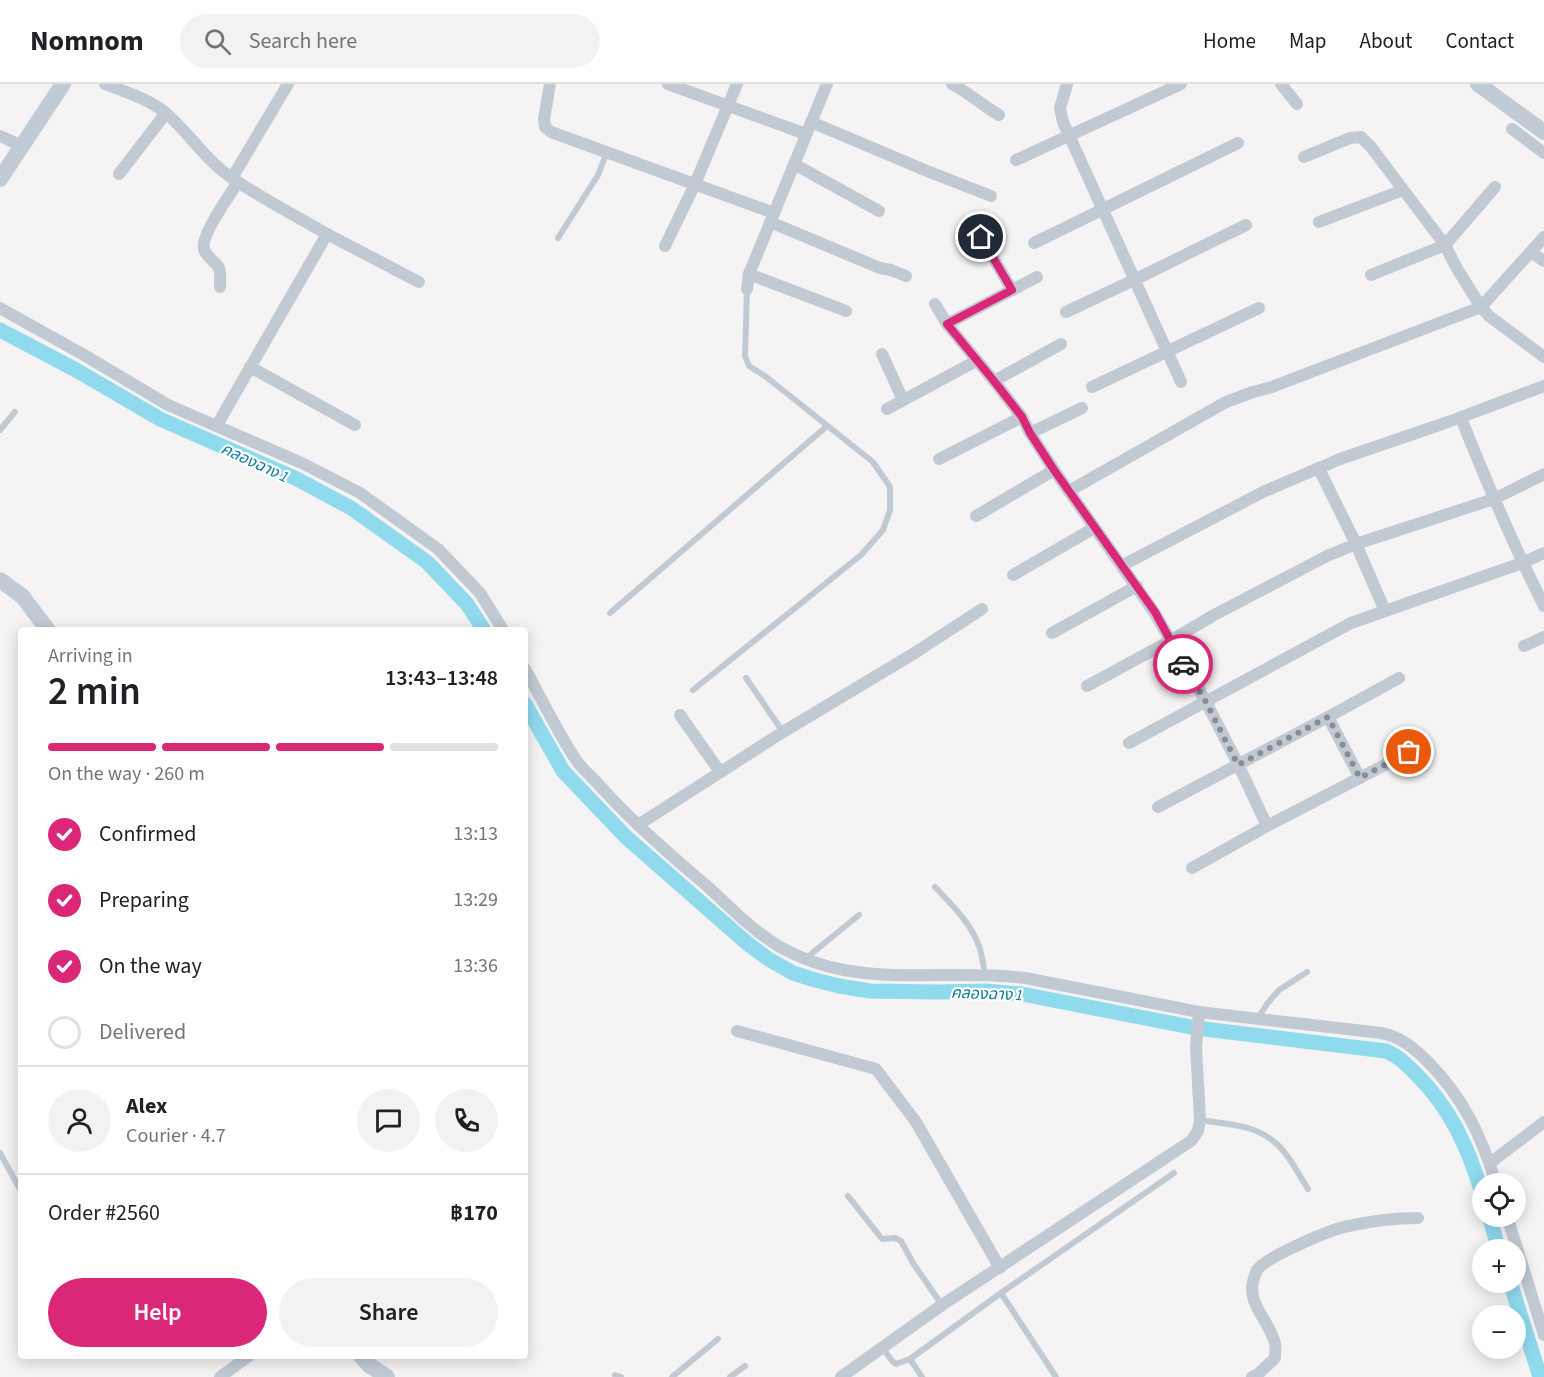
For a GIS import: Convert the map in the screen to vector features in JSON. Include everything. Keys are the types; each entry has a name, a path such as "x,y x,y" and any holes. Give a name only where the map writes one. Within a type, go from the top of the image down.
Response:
{"street":[{"path":"105,84 147,101 166,113 212,163 235,180 327,234 419,282"},
{"path":"220,287 219,268 203,249 204,237 288,84"},
{"path":"550,84 544,119 545,127 551,132 695,184 880,268 906,276"},
{"path":"668,84 806,134"},
{"path":"665,246 695,184 737,84"},
{"path":"747,290 749,274 827,84"},
{"path":"952,84 999,115"},
{"path":"1066,84 1060,108 1063,122 1181,382"},
{"path":"1016,160 1181,84"},
{"path":"1281,84 1297,104"},
{"path":"1478,84 1544,132"},
{"path":"0,179 60,85"},
{"path":"119,174 166,113"},
{"path":"811,122 991,196"},
{"path":"1512,129 1544,153"},
{"path":"0,136 22,146"},
{"path":"1304,156 1350,138 1361,137 1371,147 1445,246 1481,307 1544,357"},
{"path":"1034,243 1238,143"},
{"path":"794,164 879,211"},
{"path":"1371,275 1445,246 1495,187"},
{"path":"1319,222 1403,190"},
{"path":"1066,312 1246,225"},
{"path":"217,425 327,234"},
{"path":"981,237 1012,290"},
{"path":"1069,491 1226,402 1272,387 1481,307 1544,237"},
{"path":"1531,252 1544,261"},
{"path":"749,274 846,311"},
{"path":"947,324 1037,277"},
{"path":"935,304 947,324 1022,417 1054,470 1155,612 1206,702 1267,826"},
{"path":"0,308 168,405 304,464 360,493 438,549 480,594 501,627"},
{"path":"1092,387 1259,308"},
{"path":"994,381 1061,344"},
{"path":"882,354 903,400"},
{"path":"887,409 976,361"},
{"path":"250,367 355,425"},
{"path":"1123,565 1263,492 1340,459 1461,418 1544,386"},
{"path":"1030,433 1082,408"},
{"path":"939,459 1022,417"},
{"path":"1461,418 1522,563 1544,606"},
{"path":"1319,469 1356,544 1385,611"},
{"path":"976,516 1054,470"},
{"path":"1088,686 1214,615 1327,556 1356,544 1494,499 1544,474"},
{"path":"1013,575 1094,528"},
{"path":"1129,743 1351,623 1522,563 1544,553"},
{"path":"0,580 22,596 46,627"},
{"path":"1052,633 1137,586"},
{"path":"638,825 982,609"},
{"path":"1524,646 1544,637"},
{"path":"528,674 577,761 638,825 758,931 779,946 805,959 842,970 871,974 938,976 985,974 1025,978 1199,1016 1258,1019 1392,1035 1414,1048 1443,1077 1457,1096 1474,1123 1493,1173"},
{"path":"1158,807 1399,678"},
{"path":"680,715 720,772"},
{"path":"1328,717 1360,778"},
{"path":"1192,868 1267,826 1425,744"},
{"path":"841,1377 942,1305 1191,1141 1198,1131 1200,1120 1196,1047 1199,1016"},
{"path":"737,1031 876,1069 916,1122 1000,1268"},
{"path":"1490,1163 1544,1122"},
{"path":"1252,1377 1275,1358 1275,1344 1257,1307 1252,1288 1257,1270 1301,1244 1346,1226 1401,1218 1418,1218"},
{"path":"1511,1227 1544,1332"},
{"path":"220,1377 245,1359"},
{"path":"364,1359 384,1376"}],"lane":[{"path":"558,238 598,175 607,152"},
{"path":"693,690 861,555 883,530 890,510 890,487 873,462 765,376 749,366 745,356 747,290"},
{"path":"0,429 15,412"},
{"path":"610,613 827,426"},
{"path":"746,678 783,732"},
{"path":"935,887 969,926 979,946 985,974"},
{"path":"805,959 859,915"},
{"path":"1258,1019 1279,990 1307,972"},
{"path":"1200,1120 1249,1128 1271,1139 1287,1155 1308,1189"},
{"path":"0,1153 18,1186"},
{"path":"882,1347 896,1364 910,1359 1174,1173"},
{"path":"848,1196 882,1239 895,1238 901,1241 942,1305"},
{"path":"1001,1293 1056,1377"},
{"path":"672,1377 718,1339"},
{"path":"910,1359 922,1377"},
{"path":"730,1377 745,1366"}],"waterway":[{"name":"คลองฉาง 1","path":"0,330 76,370 160,419 297,479 351,508 427,562 467,604 482,627"},
{"name":"คลองฉาง 1","path":"528,709 563,771 626,837 748,944 793,973 839,986 870,991 985,991 1022,994 1196,1028 1386,1051 1405,1063 1438,1100 1456,1128 1475,1173"},
{"name":"คลองฉาง 1","path":"1492,1227 1496,1239"},
{"name":"คลองฉาง 1","path":"1513,1293 1540,1377"}],"way so far":[{"path":"1183,664 1206,702 1238,765 1328,717 1360,778 1409,752"}],"route":[{"path":"981,237 1012,290 947,324 1022,417 1054,470 1155,612 1183,664"}]}
